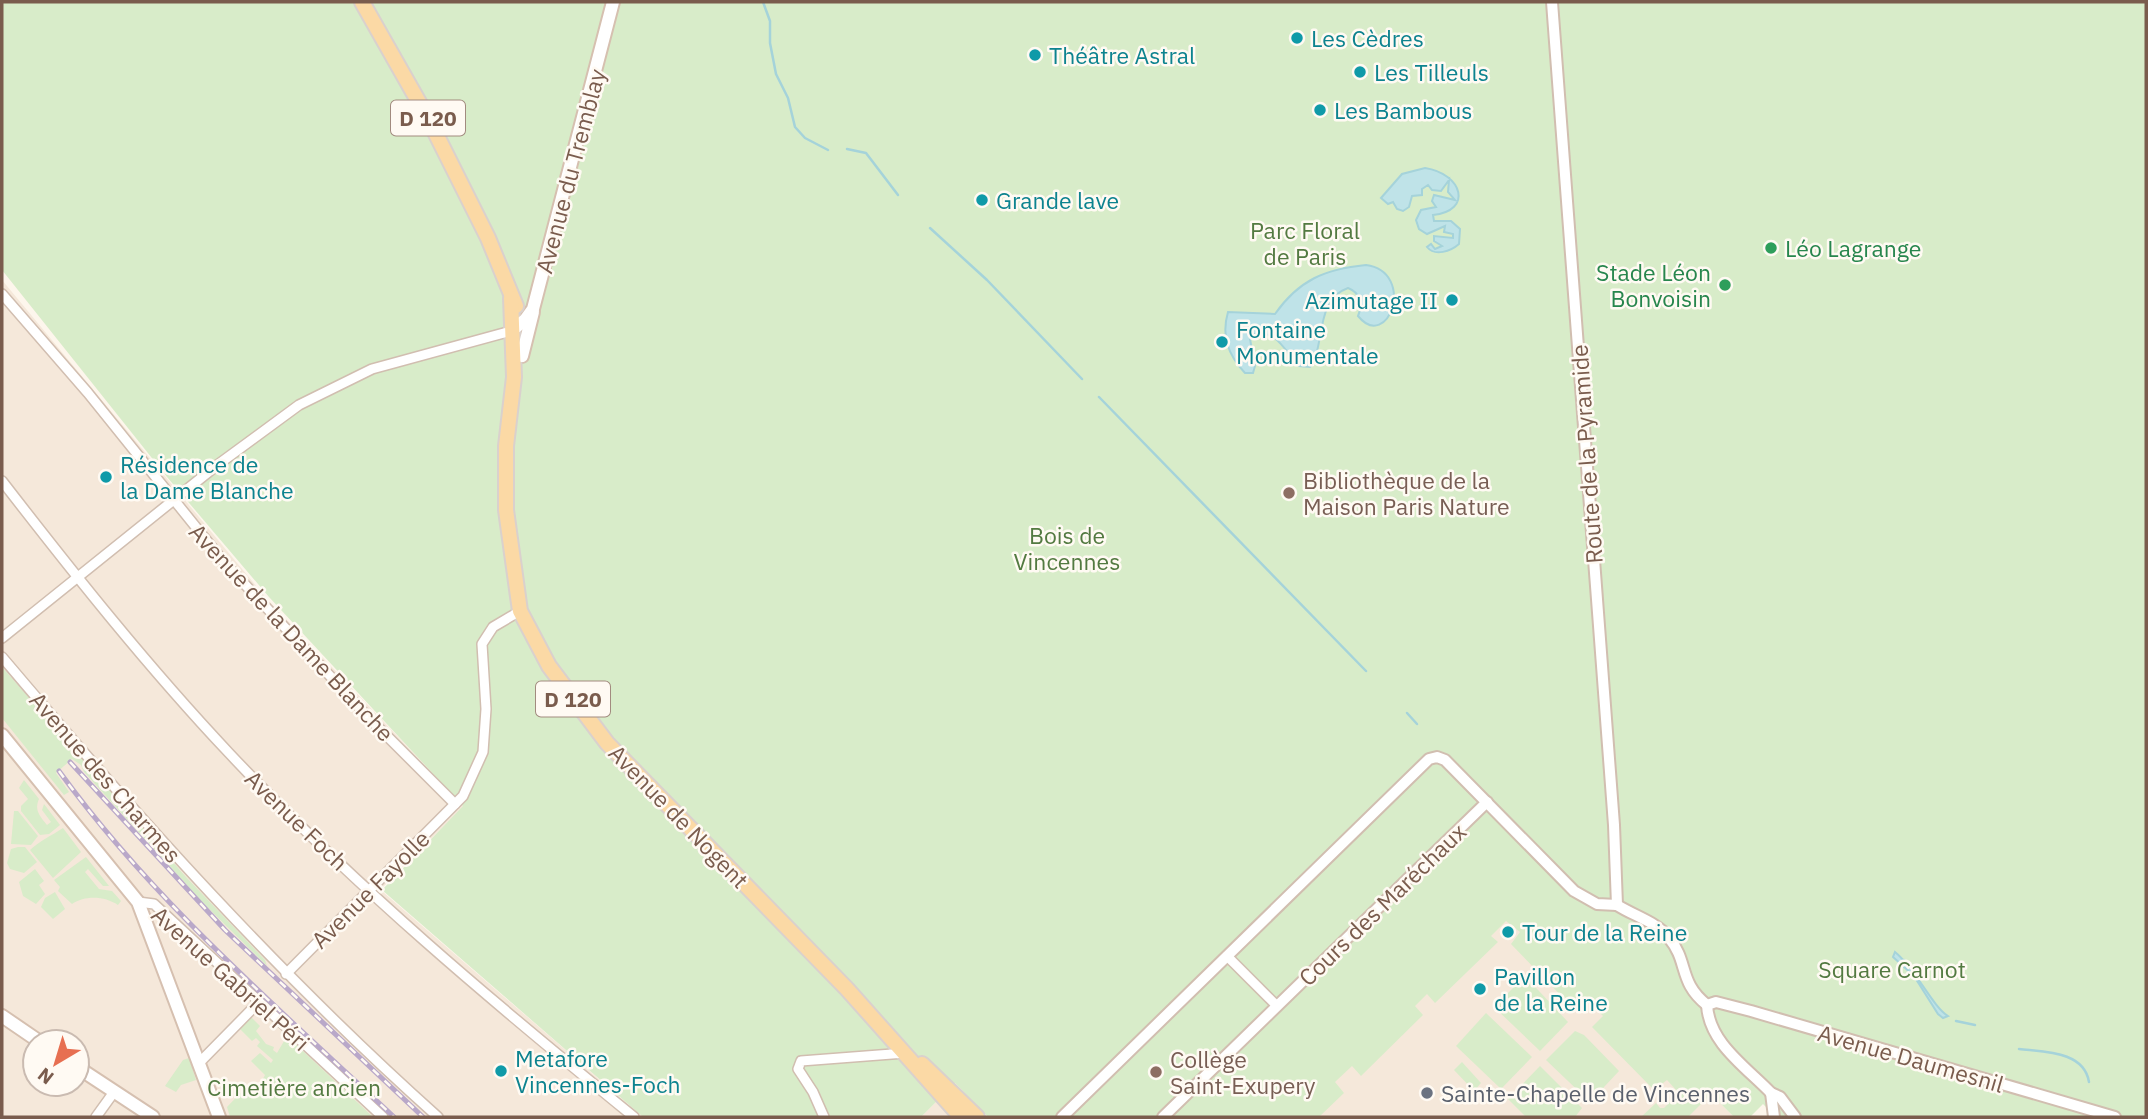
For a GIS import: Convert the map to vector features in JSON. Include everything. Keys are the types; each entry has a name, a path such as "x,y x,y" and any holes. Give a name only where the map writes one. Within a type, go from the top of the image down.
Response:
{"main road":[{"name":"Avenue de Nogent","path":"362,2 429,120 503,270 512,298 522,356 514,377"},
{"name":"Avenue du Tremblay","path":"516,328 533,309 613,2"},
{"path":"522,356 533,309"},
{"name":"Avenue de Nogent","path":"516,328 514,377 506,446 506,510 520,611 549,666 607,743 906,1053 911,1063 961,1117"},
{"path":"2,736 138,902 219,1117"},
{"path":"2,1016 21,1029"},
{"name":"Avenue de Nogent","path":"906,1053 915,1057 977,1117"},
{"path":"91,1076 153,1117"}],"street":[{"name":"Route de la Pyramide","path":"1552,2 1614,825 1617,905"},
{"name":"Avenue de la Dame Blanche","path":"2,295 88,393 173,501 269,612 455,804"},
{"path":"2,638 284,414 342,381 402,359 516,328"},
{"name":"Avenue Foch","path":"2,481 78,577 230,754 454,966 634,1117"},
{"name":"Avenue Fayolle","path":"286,974 455,804 472,782 483,752 486,709 482,644 494,627 520,611"},
{"name":"Avenue des Charmes","path":"2,657 212,895 286,974 438,1117"},
{"path":"1062,1117 1425,762 1437,757 1445,760 1574,891 1597,904 1617,905 1666,934 1676,948 1687,985 1707,1005 1708,1022 1717,1038 1771,1093 1780,1097 1796,1117"},
{"name":"Cours des Maréchaux","path":"1163,1117 1487,802"},
{"name":"Avenue Gabriel Péri","path":"138,902 154,904 383,1117"},
{"path":"1227,956 1277,1006"},
{"path":"200,1062 259,1002"},
{"name":"Avenue Daumesnil","path":"1707,1005 1716,1002 1751,1011 2115,1117"},
{"path":"824,1117 813,1092 800,1074 798,1065 806,1060 870,1058 906,1053"},
{"path":"96,1117 114,1092"},
{"path":"1771,1093 1774,1117"}],"shaded area":[{"path":"2,280 267,599 464,806 383,887 383,892 643,1117 2,1117"},
{"path":"1507,886 1734,1117 1271,1117"},
{"path":"955,1083 988,1117 921,1117"}],"green space":[{"name":"Bois de Vincennes","path":"2,2 2146,2 2146,1117 1776,1117 1763,1104 1750,1117 1734,1117 1711,1094 1688,1117 1641,1117 1656,1103 1660,1108 1664,1108 1677,1095 1677,1091 1667,1080 1654,1090 1592,1027 1603,1016 1584,997 1573,1008 1511,944 1520,932 1506,921 1491,936 1498,942 1435,1003 1427,994 1415,1006 1423,1015 1361,1076 1352,1066 1335,1082 1344,1093 1319,1117 988,1117 955,1083 921,1117 643,1117 382,890 463,806 269,597 167,477 2,270"},
{"path":"2,667 186,877 265,960 267,966 202,902 84,772 81,765 72,759 56,773 69,792 64,795 2,718"},
{"path":"24,780 39,799 37,810 47,825 51,822 42,810 44,804 60,825 49,834 40,835 21,811 21,806 28,799 19,788"},
{"path":"14,811 18,811 38,836 31,845 11,844"},
{"path":"63,828 81,852 53,878 30,850"},
{"path":"25,847 37,862 24,873 10,869 7,863 11,849"},
{"path":"86,857 109,886 103,886 88,869 85,872 99,889 112,891 121,901 118,905 95,898 72,904 58,891 60,887 54,880"},
{"path":"35,869 44,881 39,885 45,894 36,904 23,896 19,882"},
{"path":"55,892 65,909 53,919 41,907 45,898"},
{"path":"1525,976 1568,1022 1540,1051 1494,1007"},
{"path":"1486,1013 1532,1057 1501,1089 1456,1046"},
{"name":"Cimetière ancien","path":"251,1017 260,1026 256,1031 266,1044 274,1047 273,1050 277,1053 287,1036 373,1117 230,1117 227,1107 251,1082 258,1088 265,1075 251,1061 260,1053 271,1063 273,1060 257,1046 260,1042 256,1038 252,1041 240,1029"},
{"path":"1575,1031 1584,1035 1619,1071 1590,1102 1546,1060"},
{"path":"189,1058 196,1080 181,1085 176,1092 165,1086 183,1060"},
{"path":"1462,1062 1481,1083 1474,1091 1454,1070"},
{"path":"1540,1066 1582,1108 1575,1117 1526,1117 1508,1099"}],"water":[{"path":"1425,168 1448,177 1458,192 1454,207 1433,215 1434,221 1451,221 1460,229 1459,244 1443,252 1434,252 1427,247 1431,244 1435,249 1442,246 1434,241 1434,236 1453,238 1453,234 1444,232 1445,226 1427,234 1419,229 1416,220 1421,210 1436,207 1432,201 1434,195 1455,200 1448,192 1449,180 1441,191 1432,190 1428,185 1422,189 1422,195 1412,196 1409,207 1403,211 1397,209 1393,202 1388,204 1381,198 1402,174"},
{"path":"1366,265 1382,271 1390,281 1394,294 1387,318 1379,325 1369,325 1358,316 1360,300 1356,293 1348,288 1330,302 1315,358 1310,367 1299,366 1275,338 1262,333 1254,334 1250,339 1255,366 1253,373 1245,373 1239,366 1227,345 1225,329 1228,312 1275,314 1284,302 1314,278"},
{"path":"1895,952 1948,1016 1943,1018 1938,1014 1914,976 1893,957"}],"waterway":[{"path":"763,2 770,21 770,43 776,74 788,98 795,127 805,138 828,150"},
{"path":"847,149 866,153 898,195"},
{"path":"930,228 987,280 1082,379"},
{"path":"1099,397 1366,671"},
{"path":"1407,713 1417,724"},
{"path":"1904,960 1920,978"},
{"path":"1956,1021 1975,1025"},
{"path":"2019,1049 2062,1055 2071,1059 2086,1072 2089,1082"}],"railway":[{"path":"70,762 225,930 423,1117"},
{"path":"59,771 96,819 176,909 262,994 394,1117"}],"place":[{"name":"Les Cèdres","path":"1297,38"},
{"name":"Théâtre Astral","path":"1035,55"},
{"name":"Les Tilleuls","path":"1360,72"},
{"name":"Les Bambous","path":"1320,110"},
{"name":"Grande lave","path":"982,200"},
{"name":"Léo Lagrange","path":"1771,248"},
{"name":"Stade Léon Bonvoisin","path":"1725,285"},
{"name":"Azimutage II","path":"1452,300"},
{"name":"Fontaine Monumentale","path":"1222,342"},
{"name":"Résidence de la Dame Blanche","path":"106,477"},
{"name":"Bibliothèque de la Maison Paris Nature","path":"1289,493"},
{"name":"Tour de la Reine","path":"1508,932"},
{"name":"Pavillon de la Reine","path":"1480,989"},
{"name":"Metafore Vincennes-Foch","path":"501,1071"},
{"name":"Collège Saint-Exupery","path":"1156,1072"},
{"name":"Sainte-Chapelle de Vincennes","path":"1427,1093"}],"park label":[{"name":"Parc Floral de Paris","path":"1305,243"},
{"name":"Square Carnot","path":"1892,969"}]}
